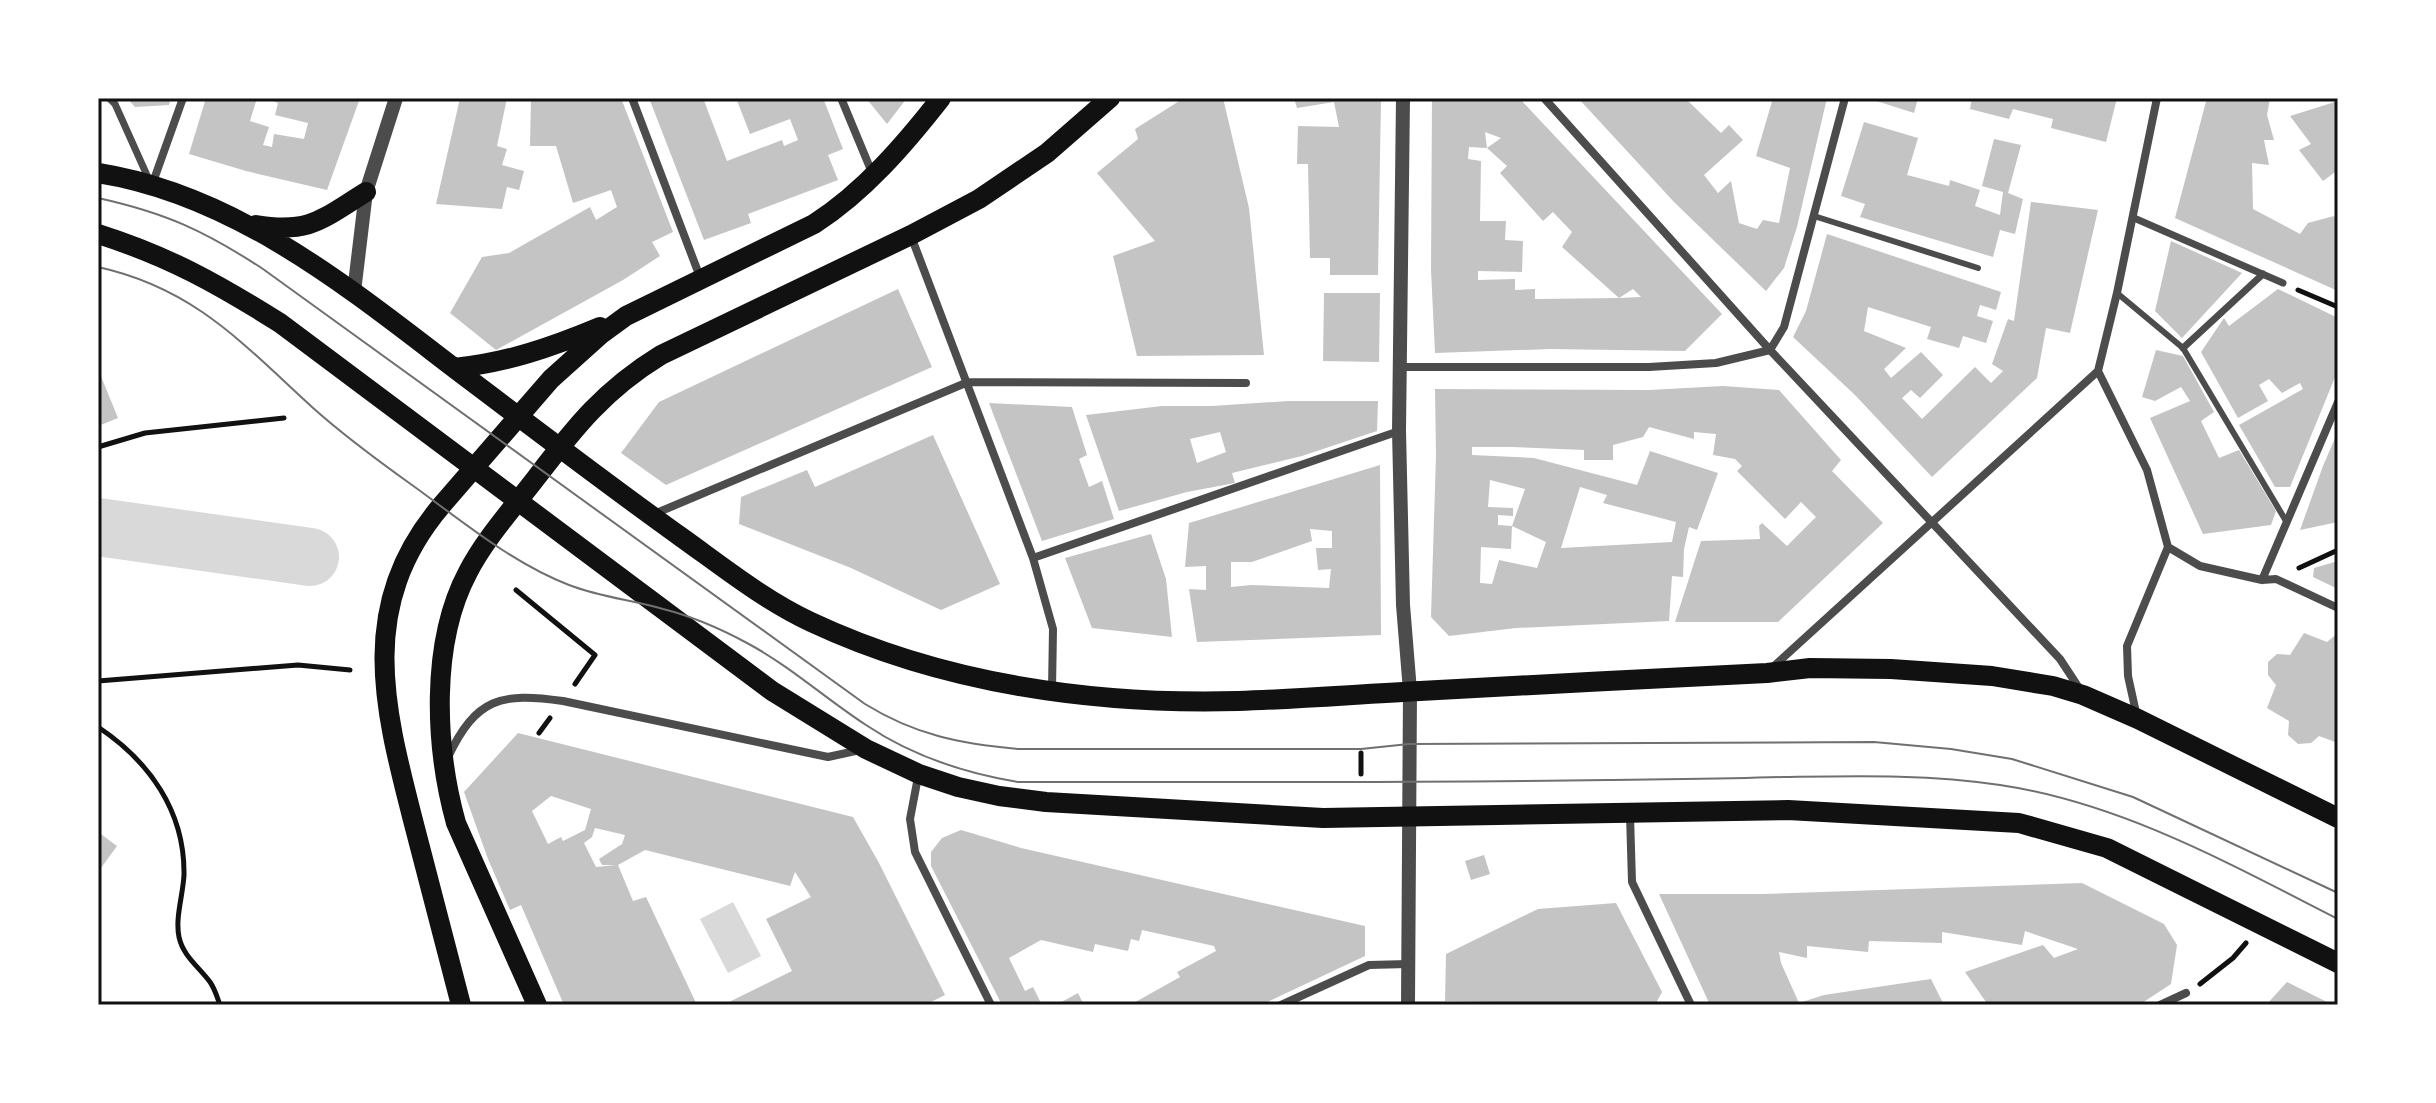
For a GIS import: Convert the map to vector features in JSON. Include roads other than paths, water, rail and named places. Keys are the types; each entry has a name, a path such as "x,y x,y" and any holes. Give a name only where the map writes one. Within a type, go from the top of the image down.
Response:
{"main road":[{"path":"454,368 494,364 549,348 626,316 814,224 873,175 941,98"},
{"path":"537,1005 456,823 448,793 440,725 441,683 450,613 468,572 560,446 606,394 632,373 661,355 979,199 1036,160 1110,98"},
{"path":"98,173 152,185 244,224 308,260 744,583 810,622 889,653 972,678 1126,699 1236,701 1767,673 1810,668 1891,669 1992,676 2031,681 2083,695 2338,818"},
{"path":"244,224 283,230 314,224 366,192"},
{"path":"98,234 140,247 213,281 324,353 517,503 772,691 866,749 919,774 958,787 1046,802 1323,818 1788,810 2019,823 2107,848 2338,963"},
{"path":"461,1005 392,737 385,684 384,643 391,603 407,556 425,525 551,379 626,316"}],"street":[{"path":"109,98 115,104 152,185"},
{"path":"152,185 183,98"},
{"path":"354,292 366,192 396,98"},
{"path":"632,98 701,279"},
{"path":"841,98 873,175"},
{"path":"1403,98 1399,431 1403,605 1410,691 1408,1005"},
{"path":"1544,98 1770,350 2060,659 2083,695"},
{"path":"1400,367 1649,367 1716,363 1770,350 1784,327 1845,98"},
{"path":"1767,673 2098,371 2134,218 2157,98"},
{"path":"2134,218 2283,283"},
{"path":"911,235 1033,558 1053,629 1052,691"},
{"path":"2183,348 2263,274"},
{"path":"2098,371 2147,470 2168,547 2127,646 2128,676 2138,719"},
{"path":"650,515 968,382 1246,383"},
{"path":"2262,580 2338,402"},
{"path":"1033,558 1399,431"},
{"path":"2168,547 2200,566 2262,580 2276,579 2338,608"},
{"path":"444,765 460,732 471,719 496,702 525,696 563,701 828,757 866,749"},
{"path":"919,774 910,819 915,852 991,1005"},
{"path":"1630,812 1632,882 1689,1005"},
{"path":"1281,1005 1369,965 1408,964"},
{"path":"2160,1005 2186,993"}],"lane":[{"path":"1814,216 1978,268"},
{"path":"2117,293 2183,348 2286,521"}],"waterway":[{"path":"98,527 310,557"}],"tram line":[{"path":"98,198 184,225 263,269 865,704 920,731 958,741 1019,749 1361,749 1409,744 1874,742 1951,749 2012,759 2133,797 2338,893"},
{"path":"98,267 132,276 162,289 215,321 348,437 469,527 527,565 581,589 674,612 727,633 778,662 884,736 920,754 978,774 1018,782 1460,782 1864,776 1973,781 2045,794 2132,821 2215,857 2338,919"}]}
